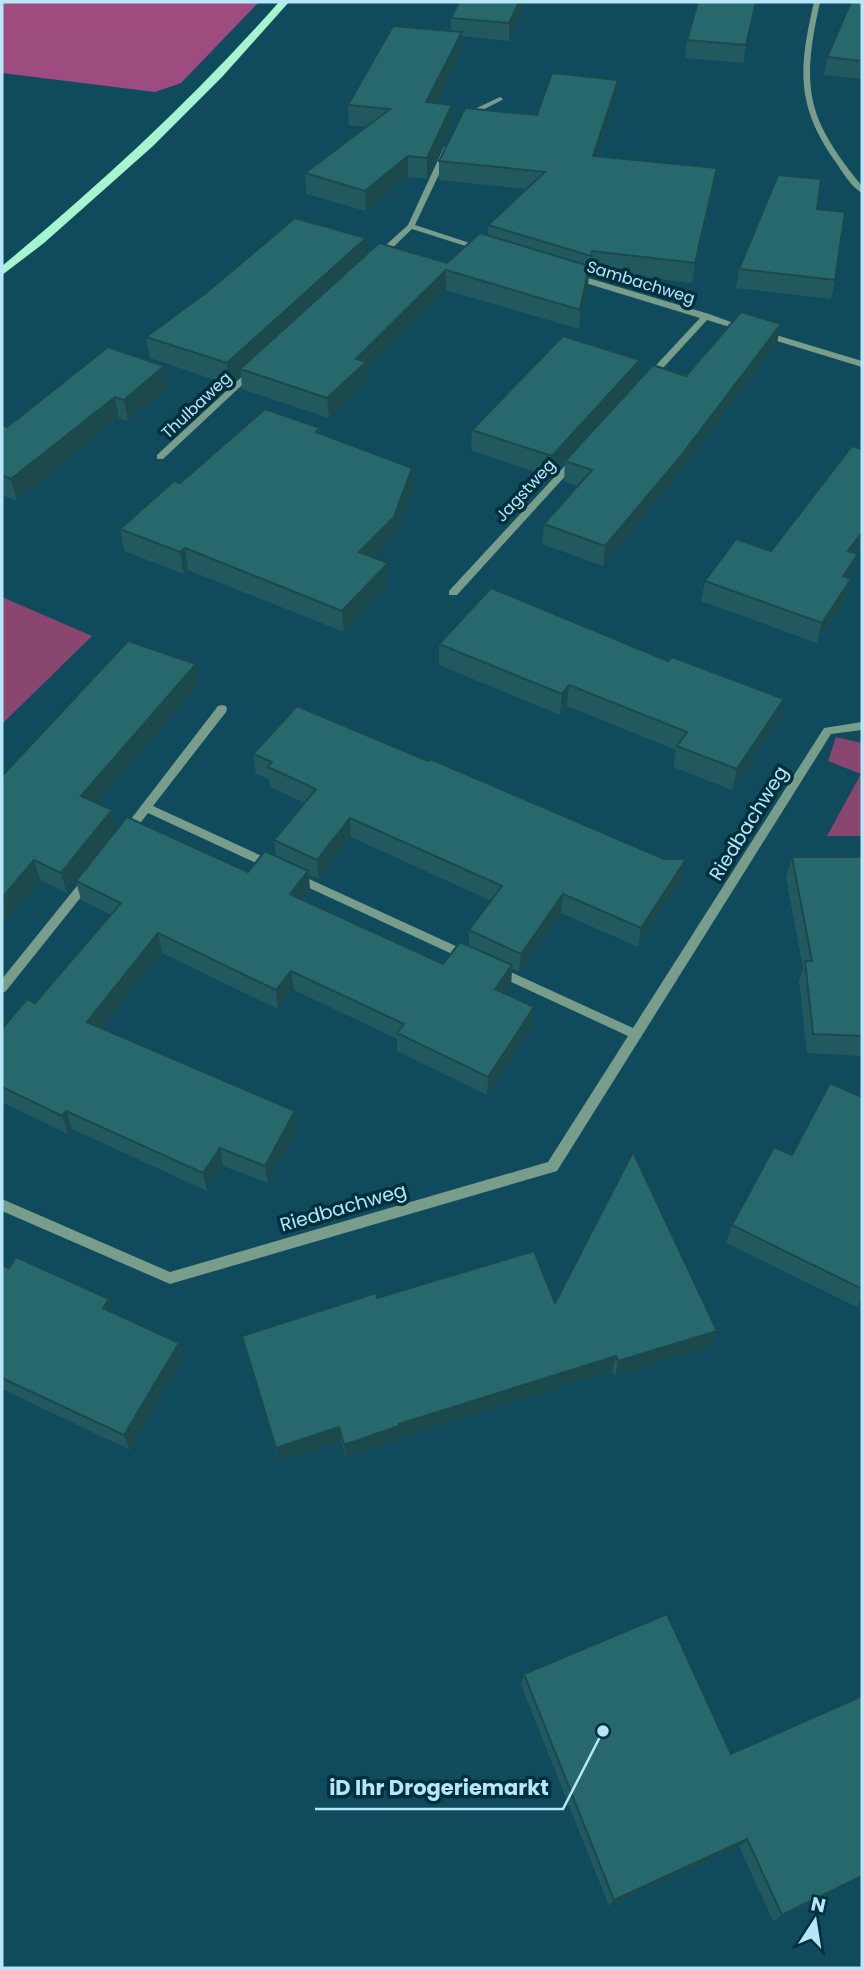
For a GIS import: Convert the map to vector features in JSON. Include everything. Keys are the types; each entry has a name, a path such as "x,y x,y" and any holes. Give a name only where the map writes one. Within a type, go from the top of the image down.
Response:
{"main road":[{"path":"2,272 91,199 157,138 284,2"}],"street":[{"path":"817,2 807,69 808,102 821,132 862,191"},
{"path":"458,127 463,117 500,99"},
{"path":"371,263 411,226 453,137"},
{"path":"411,226 488,250"},
{"name":"Sambachweg","path":"565,273 862,364"},
{"path":"642,386 706,316"},
{"name":"Thulbaweg","path":"160,457 260,365"},
{"name":"Jagstweg","path":"453,593 579,455"},
{"path":"121,839 222,709"},
{"name":"Riedbachweg","path":"2,1205 170,1278 552,1167 828,731 862,726"},
{"path":"146,807 474,959"},
{"path":"2,988 95,871"},
{"path":"486,965 638,1035"}],"shaded area":[{"path":"2,2 259,2 181,83 155,92 2,73"},
{"path":"2,597 92,636 2,724"},
{"path":"836,737 862,743 862,836 827,836 861,774 828,761"}],"building":[{"path":"459,2 519,2 509,23 451,18"},
{"path":"698,2 756,2 746,45 687,40"},
{"path":"851,2 862,2 862,61 827,57"},
{"path":"393,26 462,32 426,102 452,105 427,158 408,156 365,191 305,173 390,109 348,105"},
{"path":"552,73 618,80 593,156 717,168 695,263 592,251 591,256 488,225 545,172 439,161 465,108 537,115"},
{"path":"778,175 821,179 817,209 845,212 835,280 739,269"},
{"path":"295,218 366,238 227,363 146,337 207,292"},
{"path":"480,233 589,266 580,310 446,270 356,359 366,362 327,398 240,369 379,243 447,263"},
{"path":"741,312 781,324 680,457 605,546 544,524 592,470 565,461 653,365 686,376"},
{"path":"563,336 640,360 552,456 472,430"},
{"path":"108,347 164,366 124,400 115,397 11,479 2,475 2,425 7,427"},
{"path":"265,409 320,428 316,432 412,468 394,517 359,552 388,563 342,611 185,548 180,552 120,529 174,481 180,483"},
{"path":"852,446 862,449 862,532 848,551 858,554 843,576 851,579 822,623 705,581 736,539 771,551"},
{"path":"491,588 668,661 672,657 784,699 737,769 677,746 687,732 569,685 562,694 439,644"},
{"path":"128,641 196,664 81,796 112,810 61,873 34,860 2,898 2,776"},
{"path":"297,706 428,761 430,759 664,859 686,859 641,928 563,894 521,954 469,930 502,886 350,818 317,860 274,840 316,789 268,767 272,762 253,754"},
{"path":"127,817 248,872 265,851 308,871 290,894 443,964 460,942 512,965 495,989 534,1007 488,1077 397,1033 404,1024 291,971 276,990 158,933 87,1022 295,1111 265,1166 220,1148 203,1173 66,1111 62,1116 2,1087 2,1029 27,999 35,1003 121,903 76,881"},
{"path":"792,857 862,857 862,1036 813,1034 805,961 812,961"},
{"path":"830,1083 862,1097 862,1289 732,1225 774,1147 792,1155"},
{"path":"633,1152 717,1331 618,1361 616,1356 399,1424 344,1445 339,1427 276,1448 242,1336 376,1293 377,1298 534,1251 555,1303"},
{"path":"16,1257 109,1299 103,1308 179,1343 124,1435 2,1378 2,1265 9,1268"},
{"path":"667,1614 731,1754 862,1696 862,1876 782,1915 747,1839 614,1900 524,1674"}],"place":[{"name":"iD Ihr Drogeriemarkt","path":"603,1731"}]}
